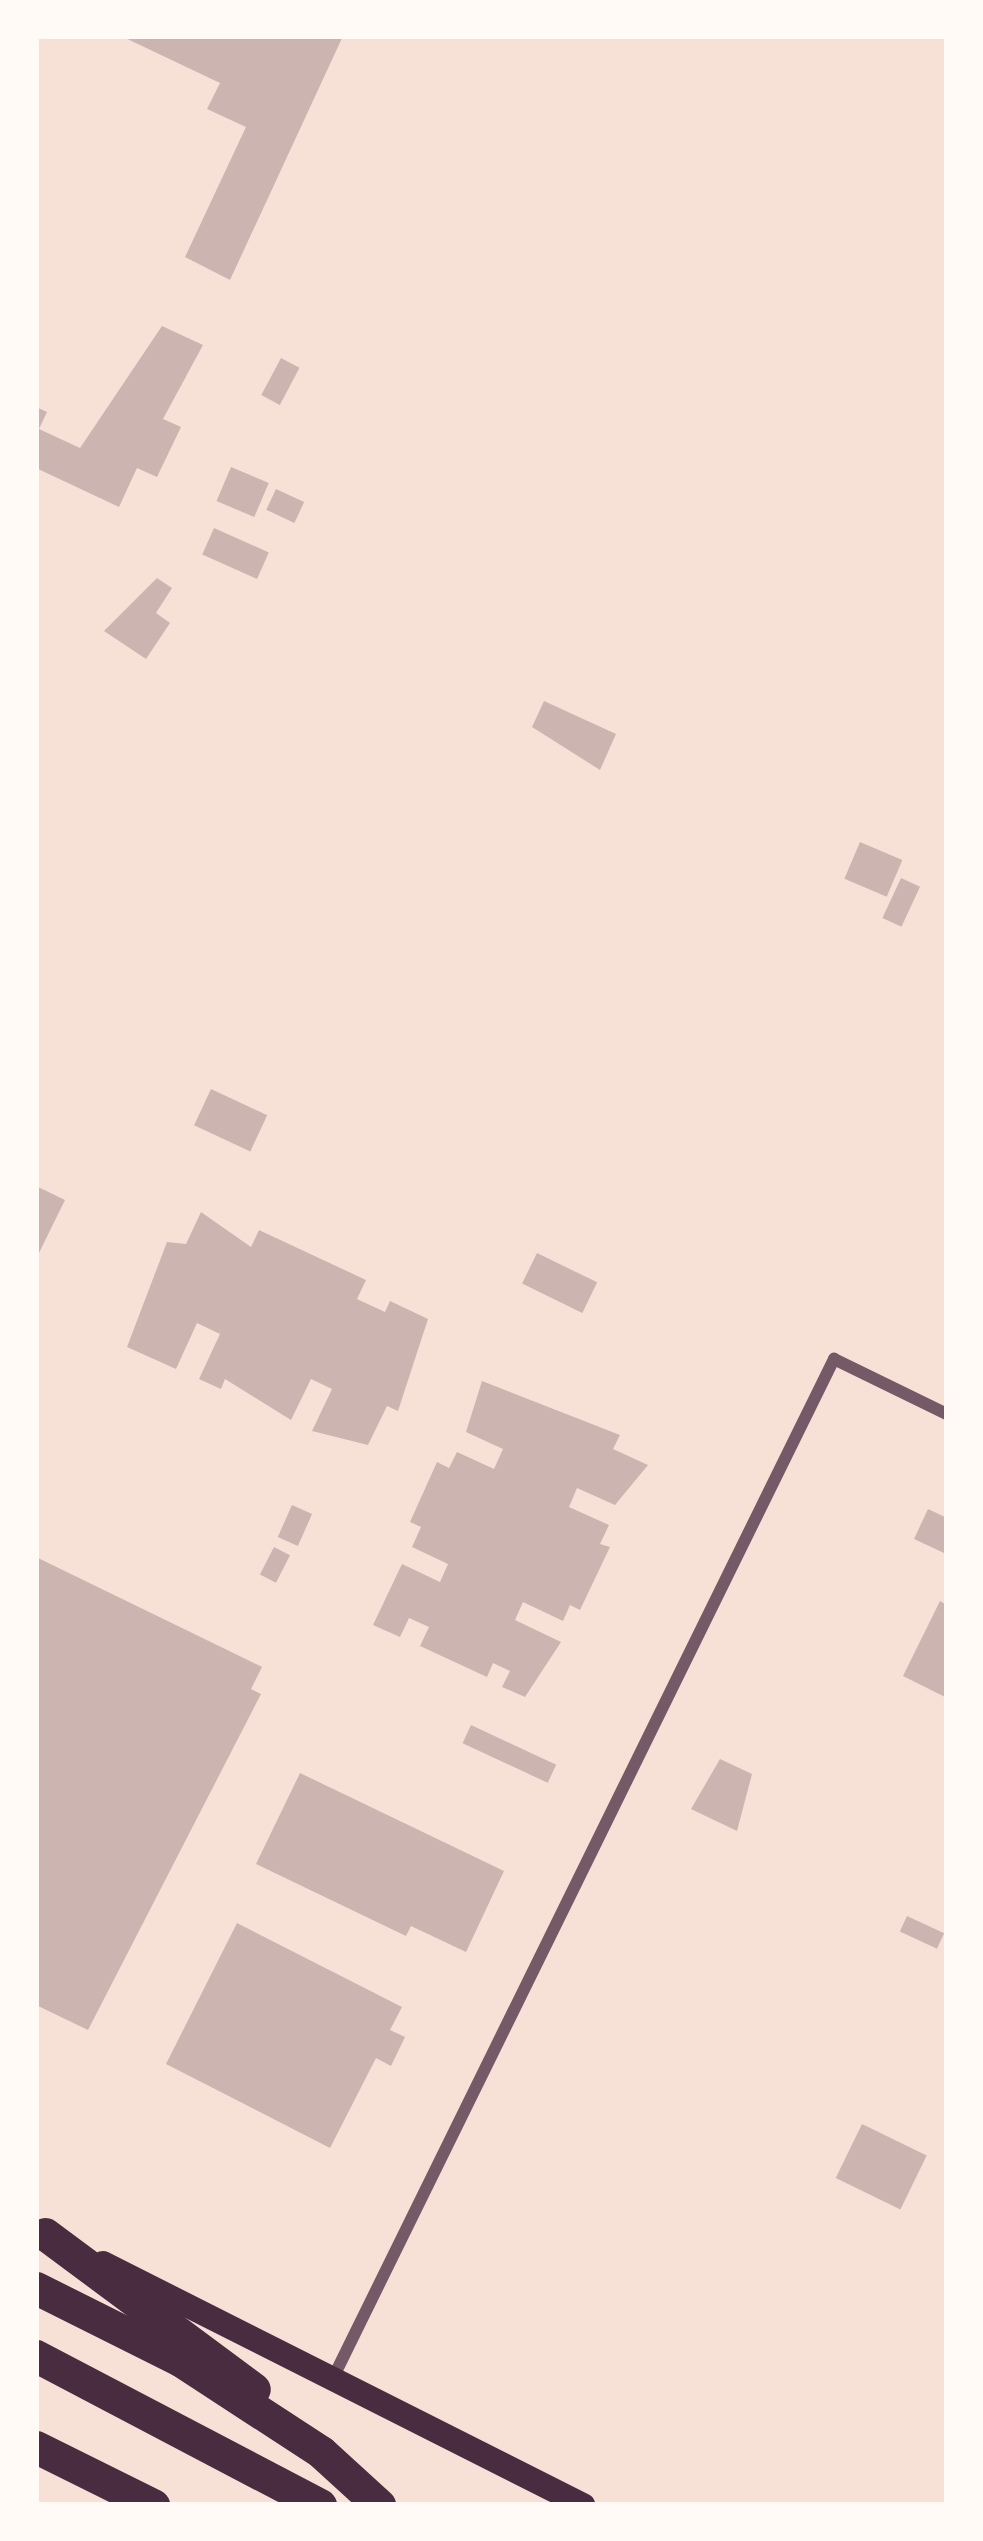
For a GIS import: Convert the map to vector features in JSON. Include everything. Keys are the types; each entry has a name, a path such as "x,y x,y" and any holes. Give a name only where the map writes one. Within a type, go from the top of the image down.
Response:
{"highway":[{"path":"41,2232 204,2345 379,2505"},
{"path":"36,2288 180,2360 321,2452"},
{"path":"36,2356 320,2505"},
{"path":"36,2447 153,2505"}],"main road":[{"path":"41,2232 583,2505"}],"street":[{"path":"332,2378 834,1359 947,1414"}],"building":[{"path":"121,36 343,36 230,280 185,257 246,127 207,109 220,83"},
{"path":"162,326 203,345 163,419 181,427 157,477 137,468 119,507 36,468 36,407 47,412 39,429 80,448"},
{"path":"281,358 300,368 280,405 261,395"},
{"path":"231,467 269,483 254,517 217,501"},
{"path":"276,489 304,502 294,523 266,510"},
{"path":"214,528 269,552 257,579 202,554"},
{"path":"157,578 172,588 156,613 170,623 146,659 104,631"},
{"path":"544,701 616,734 600,770 532,727"},
{"path":"860,842 902,860 887,897 844,879"},
{"path":"901,878 920,887 901,927 882,918"},
{"path":"211,1089 267,1115 250,1151 194,1125"},
{"path":"36,1186 65,1200 36,1259"},
{"path":"201,1212 251,1247 259,1230 366,1280 357,1299 385,1312 390,1301 428,1319 398,1411 387,1406 368,1445 312,1431 332,1389 311,1379 291,1420 225,1379 221,1389 199,1379 220,1334 197,1323 176,1369 127,1347 167,1242 186,1244"},
{"path":"537,1253 597,1282 582,1313 522,1284"},
{"path":"482,1381 620,1435 613,1449 648,1465 615,1505 577,1488 569,1507 609,1525 600,1544 610,1547 580,1610 570,1605 563,1621 523,1602 515,1620 561,1642 525,1697 502,1687 510,1671 493,1663 487,1677 420,1646 429,1627 409,1618 400,1637 373,1625 402,1564 440,1582 448,1564 412,1547 421,1527 410,1522 437,1462 449,1468 457,1452 494,1469 503,1449 466,1432"},
{"path":"292,1505 312,1514 298,1546 278,1537"},
{"path":"928,1509 947,1518 944,1553 914,1539"},
{"path":"274,1547 290,1555 276,1583 260,1575"},
{"path":"36,1557 262,1667 251,1689 261,1694 88,2030 36,2005"},
{"path":"940,1601 947,1605 947,1698 903,1676"},
{"path":"471,1725 556,1765 548,1783 463,1743"},
{"path":"720,1759 752,1774 737,1831 691,1809"},
{"path":"300,1773 504,1871 466,1952 411,1926 406,1936 256,1864"},
{"path":"907,1916 944,1933 937,1949 900,1931"},
{"path":"237,1923 402,2007 390,2030 405,2037 391,2066 376,2058 330,2148 166,2064"},
{"path":"862,2124 927,2156 900,2209 836,2178"}]}
